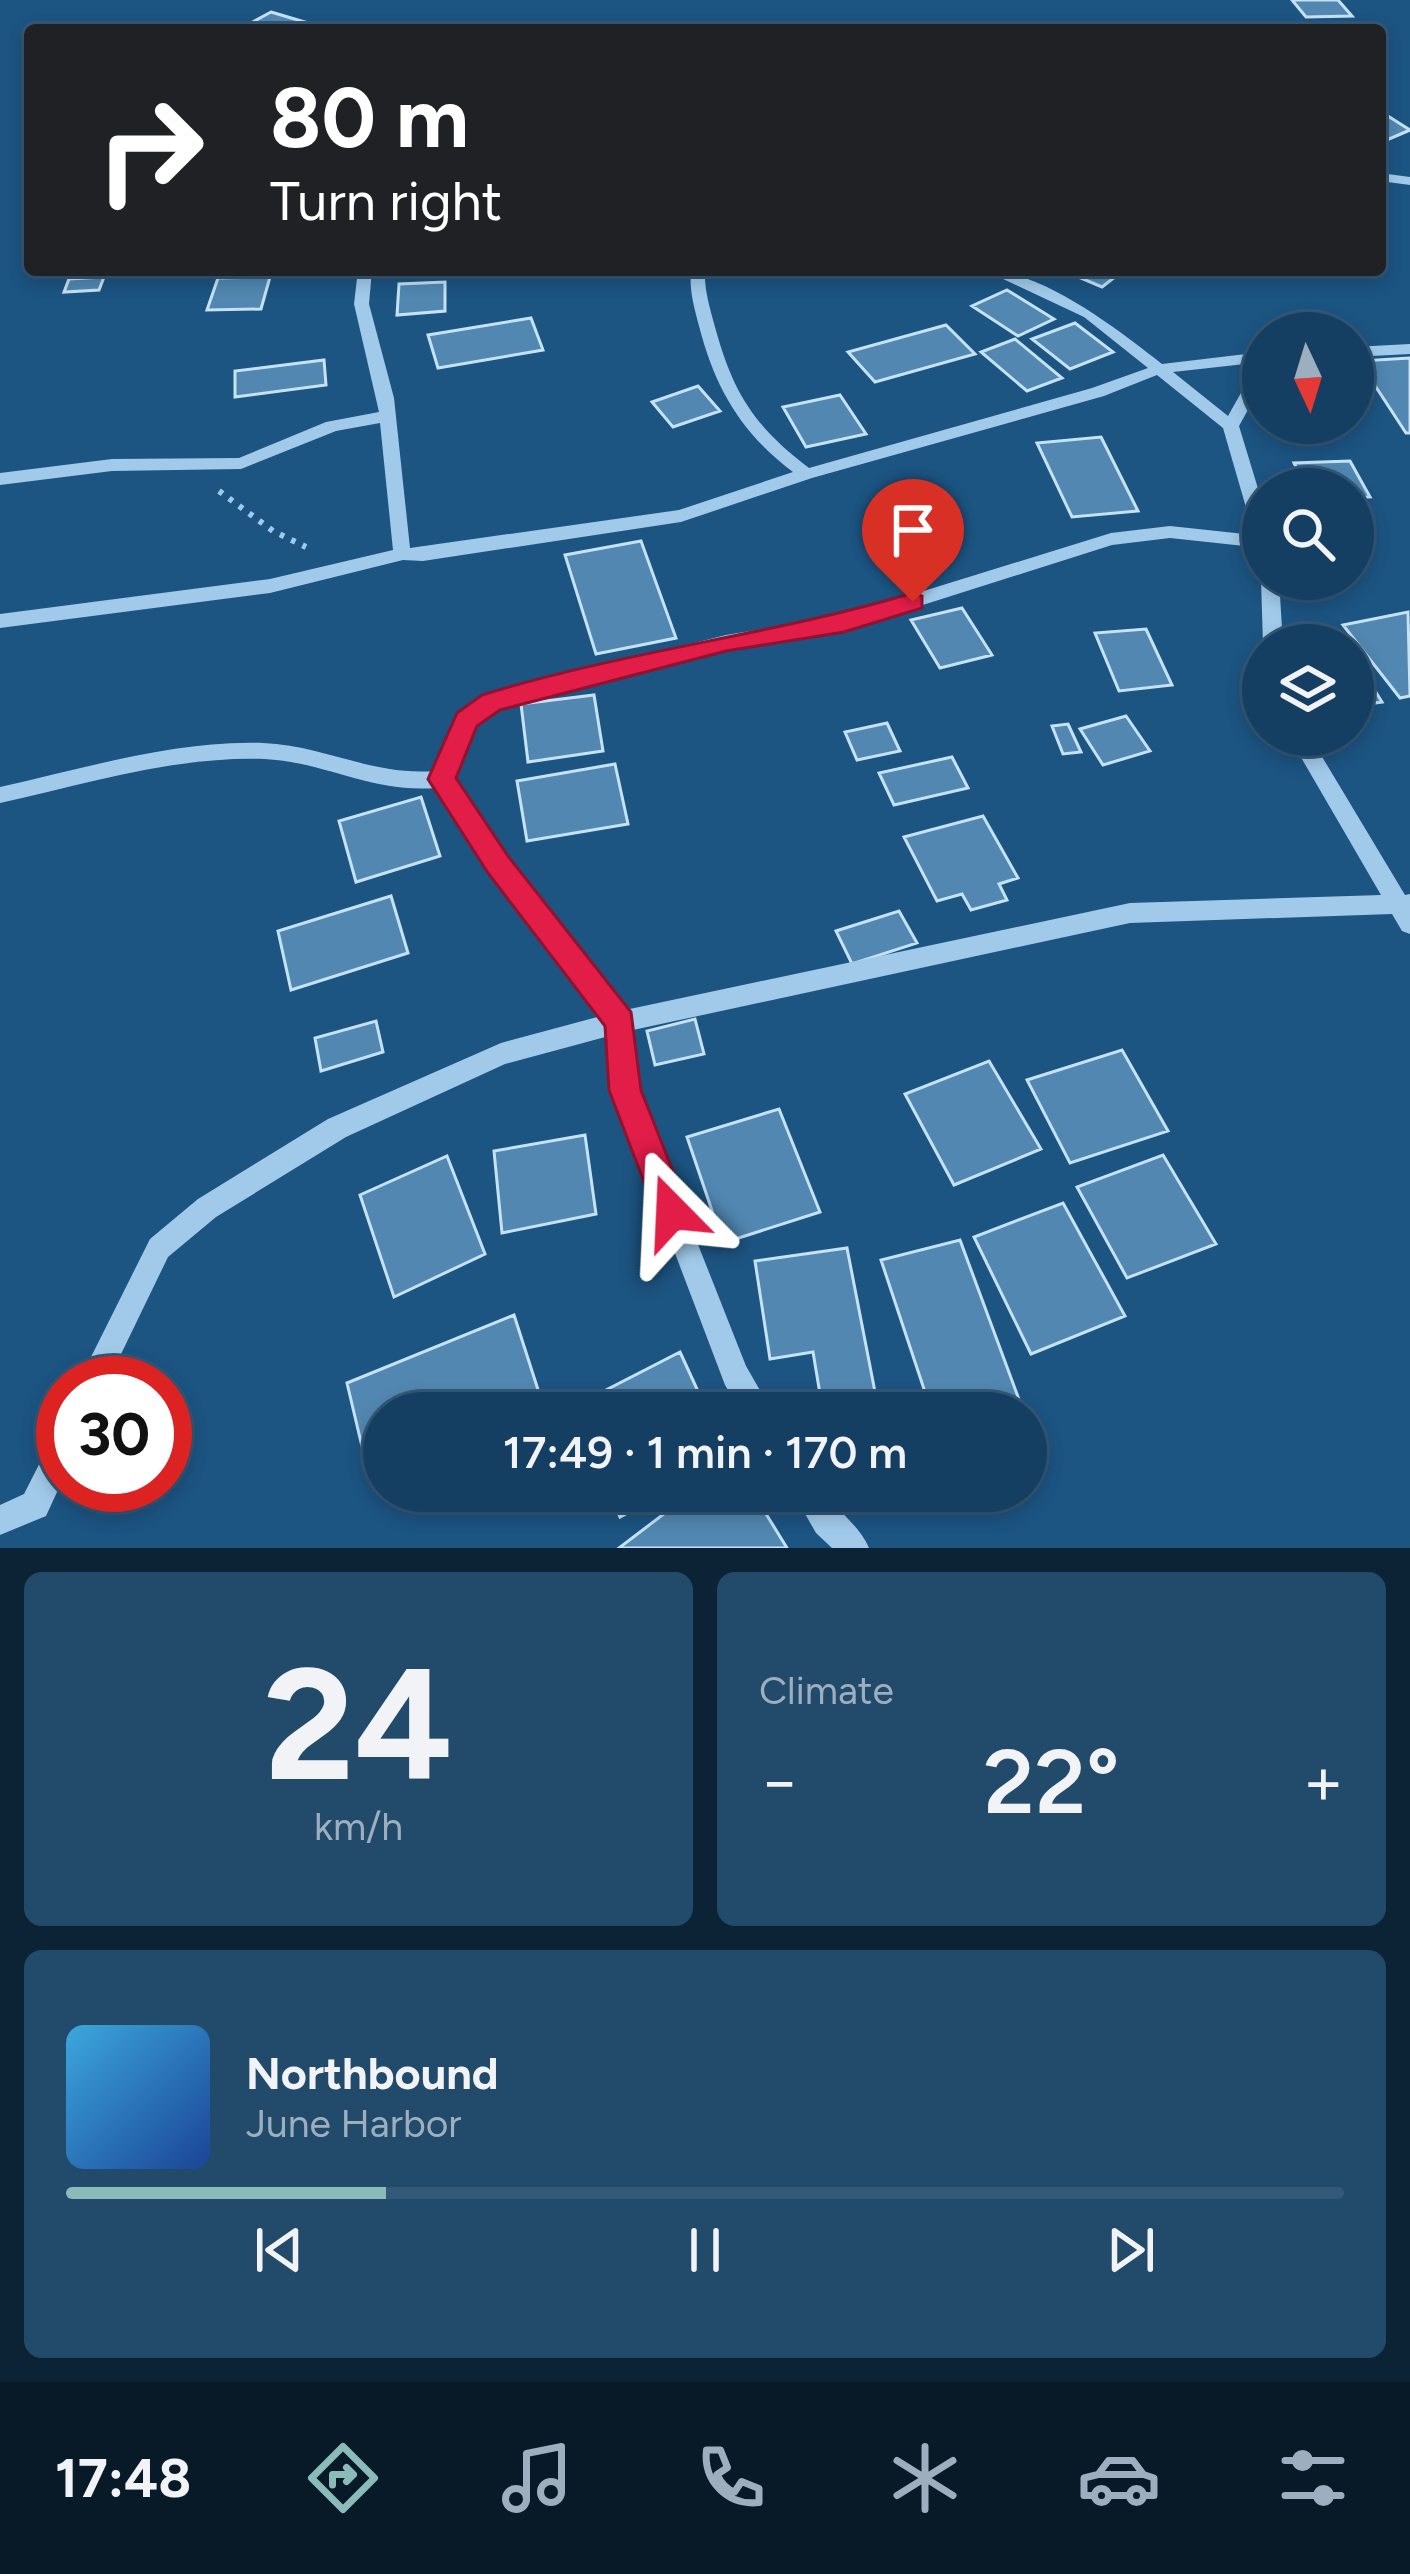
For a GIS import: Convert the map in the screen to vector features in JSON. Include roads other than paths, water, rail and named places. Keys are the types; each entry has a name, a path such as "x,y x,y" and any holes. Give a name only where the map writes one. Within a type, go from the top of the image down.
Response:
{"street":[{"path":"363,276 358,292 386,382 403,554"},
{"path":"697,276 713,356 728,396 766,445 806,474"},
{"path":"1004,276 1089,314 1231,426 1243,468"},
{"path":"1374,351 1410,350"},
{"path":"0,621 227,592 403,554 505,547 681,516 806,474 1081,397 1159,369 1242,359"},
{"path":"1231,426 1242,406"},
{"path":"0,479 112,465 242,463 332,426 388,416"},
{"path":"442,779 466,720 491,702 726,642 844,623 1111,539 1170,532 1242,537"},
{"path":"0,795 124,768 264,752 297,755 368,779 404,784 442,779"},
{"path":"1311,756 1405,911"},
{"path":"442,779 498,864 620,1022 625,1090 735,1375 746,1392"},
{"path":"105,1356 159,1248 207,1208 338,1128 501,1054 620,1022 1130,913 1405,911"},
{"path":"0,1520 36,1503"},
{"path":"821,1512 854,1548"}]}
